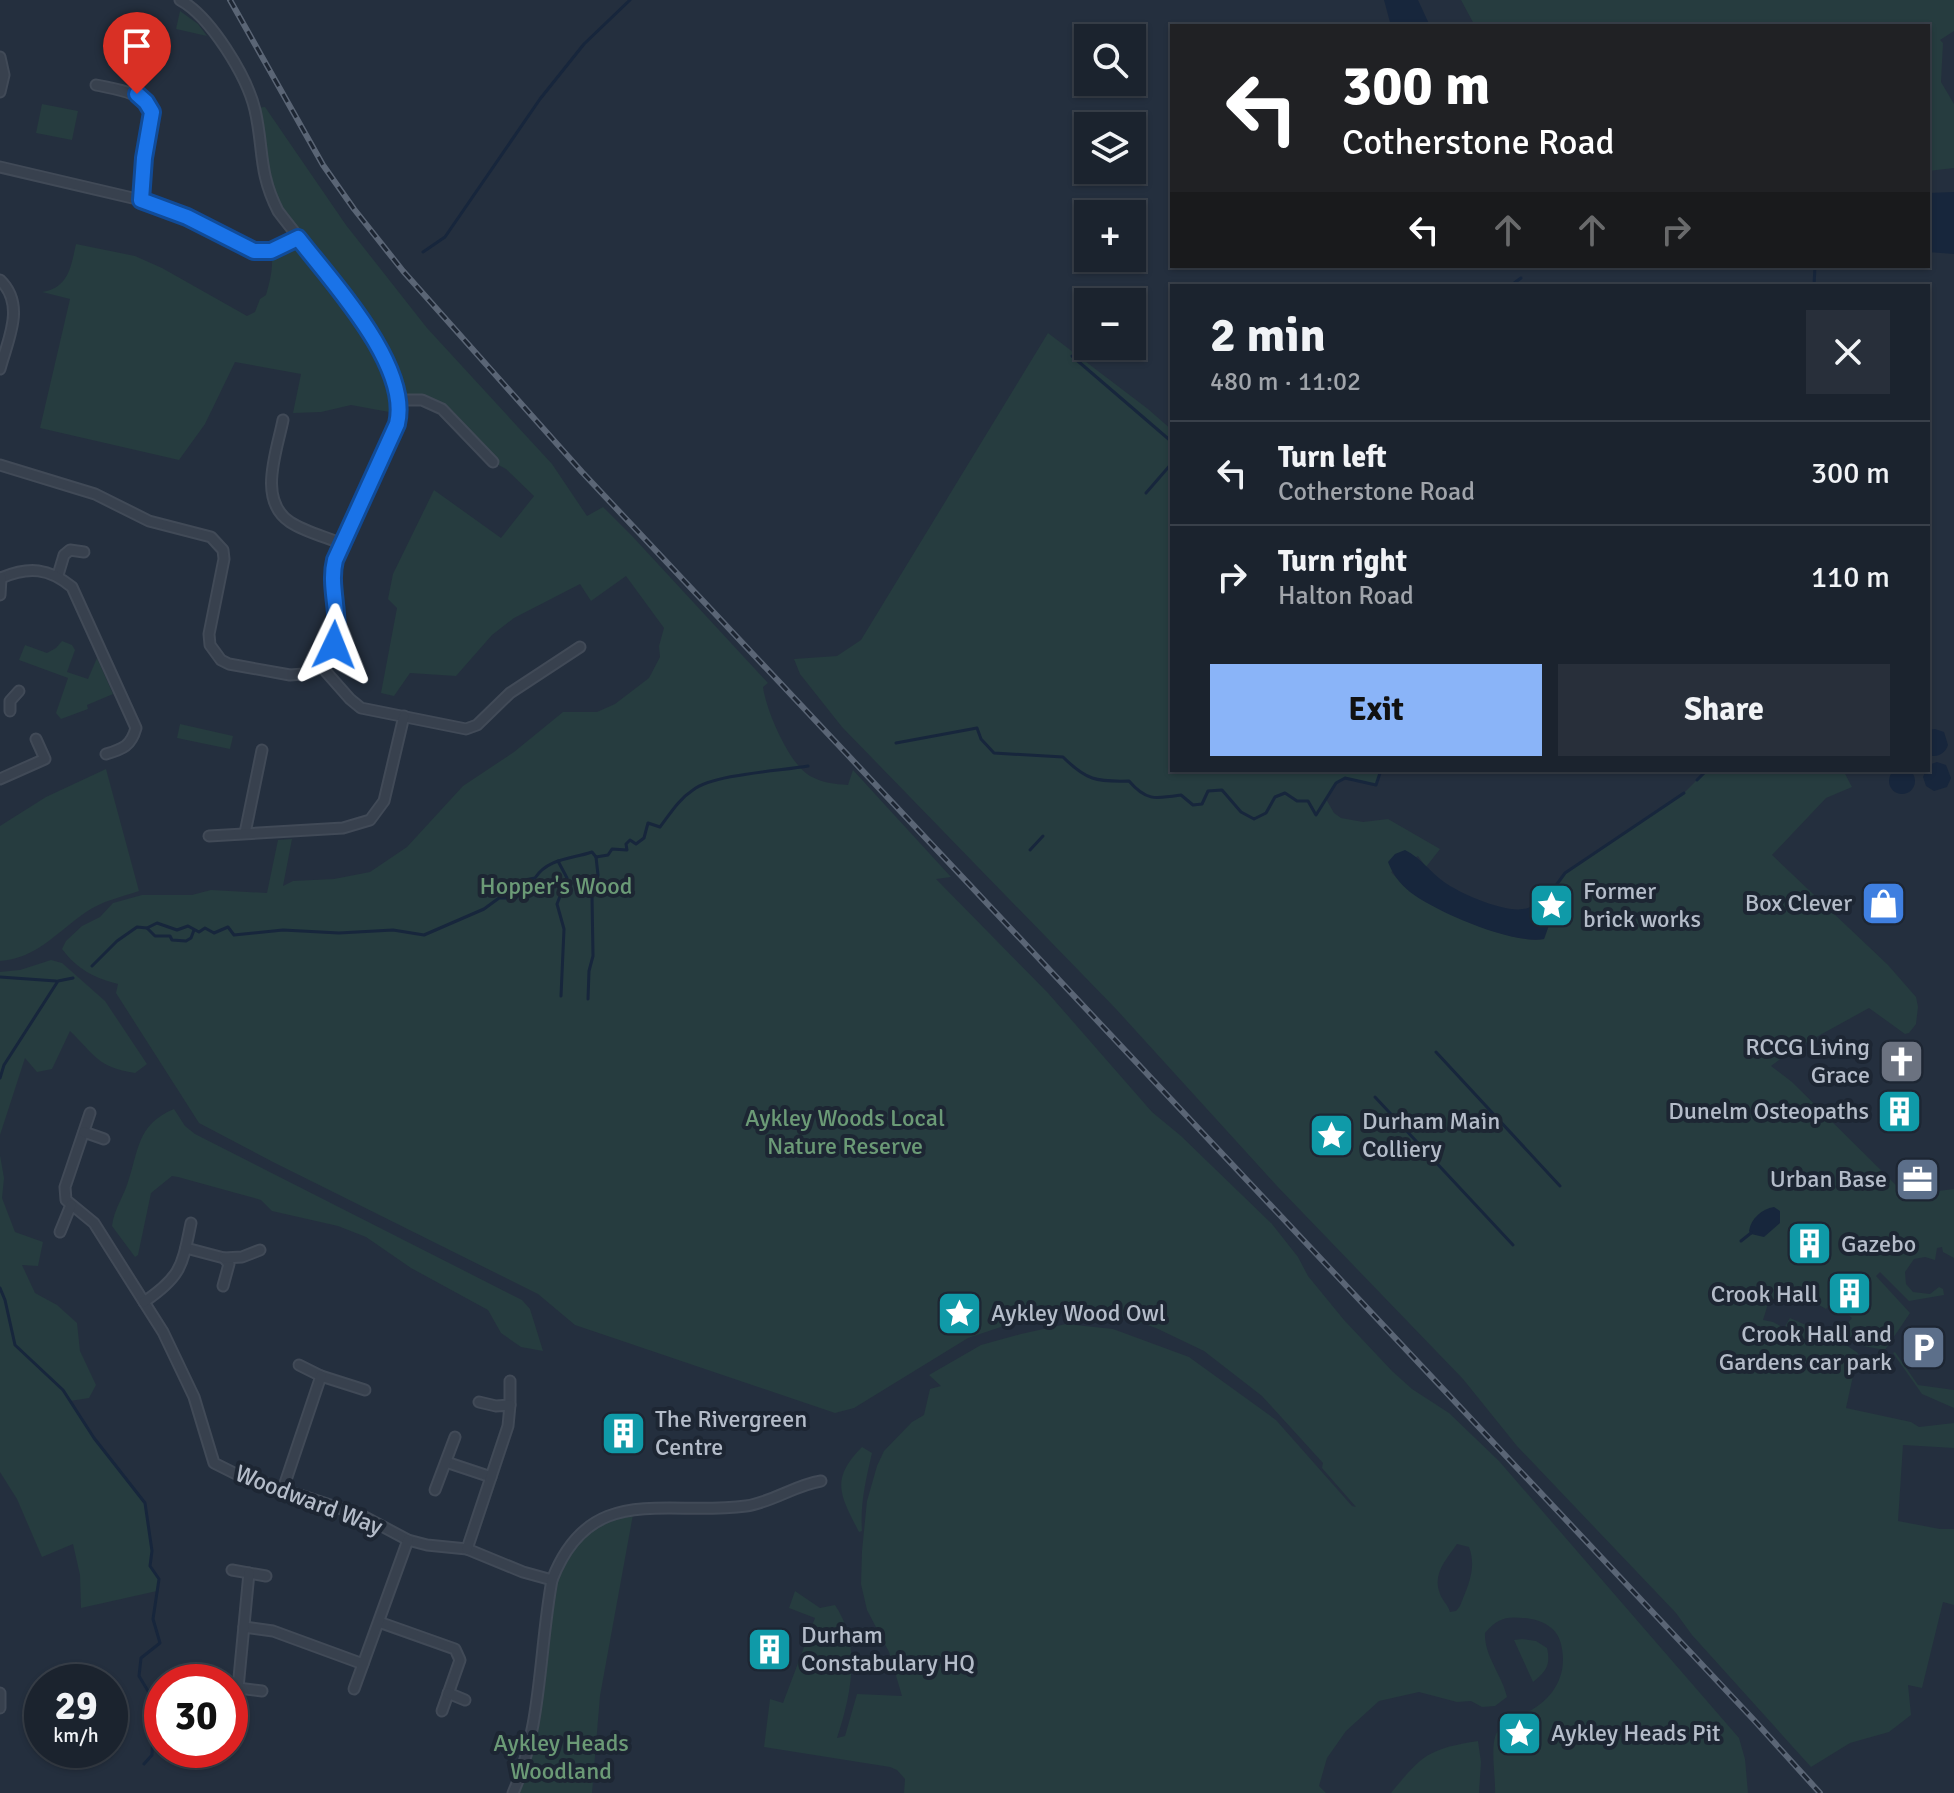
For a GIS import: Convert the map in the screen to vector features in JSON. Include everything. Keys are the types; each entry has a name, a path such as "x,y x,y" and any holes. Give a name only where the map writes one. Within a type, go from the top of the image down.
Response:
{"street":[{"path":"0,465 95,494 149,521 211,537 223,550 224,559 209,634 210,645 229,664 278,674 303,674 320,665 334,645 337,633 332,572 394,433 400,414 400,400 381,349 278,211 264,178 255,108 248,90 204,16 180,0"},
{"path":"0,57 4,75 0,92"},
{"path":"96,85 137,94 152,112 141,200"},
{"path":"0,167 141,200 187,217 254,251 271,251 298,238"},
{"path":"0,280 13,298 15,311 0,369"},
{"path":"400,400 422,400 442,409 493,462"},
{"path":"283,420 271,482 276,504 281,514 291,522 343,544"},
{"path":"58,575 64,555 70,550 84,552"},
{"path":"0,595 1,578 32,569 58,575 72,587 82,603 136,728 134,739 126,748 106,754"},
{"path":"320,665 361,708 466,729 477,725 510,693 580,647"},
{"path":"7,703 19,691"},
{"path":"209,836 343,828 370,820 384,801 404,716"},
{"path":"0,779 45,759 36,739"},
{"path":"245,833 262,750"},
{"path":"60,1232 71,1205 66,1200 65,1187 90,1113"},
{"path":"84,1132 104,1139"},
{"name":"Woodward Way","path":"71,1205 94,1223 163,1332 194,1397 214,1463 236,1474 363,1516 408,1540 467,1549 523,1572 552,1580"},
{"path":"144,1302 165,1288 181,1269 191,1223"},
{"path":"186,1248 224,1258 242,1257 260,1250"},
{"path":"223,1286 229,1264 224,1258"},
{"path":"299,1365 321,1376 365,1390"},
{"path":"283,1489 321,1376"},
{"path":"467,1549 508,1426 510,1381"},
{"path":"479,1402 510,1405"},
{"path":"435,1490 455,1437"},
{"path":"446,1462 491,1477"},
{"path":"513,1793 531,1732 552,1580 571,1543 589,1526 613,1513 641,1508 742,1506 771,1500 821,1481"},
{"path":"354,1689 408,1540"},
{"path":"232,1570 266,1576"},
{"path":"240,1664 249,1573"},
{"path":"379,1622 455,1649 460,1660 442,1711"},
{"path":"244,1627 273,1631 363,1664"},
{"path":"248,1689 262,1691"},
{"path":"0,1693 0,1708"},
{"path":"448,1693 465,1700"}],"green space":[{"path":"1461,0 1954,0 1954,31 1940,40 1943,43 1941,82 1954,104 1954,168 1930,171 1930,24 1474,24"},
{"path":"180,11 198,24 207,36 176,29"},
{"path":"42,104 78,111 72,140 36,133"},
{"path":"265,107 346,225 427,328 552,464 587,516 603,507 768,683 763,687 774,722 802,770 819,780 848,785 853,770 951,877 936,879 1048,993 1152,1112 1272,1224 1344,1320 1392,1371 1412,1389 1449,1413 1499,1461 1739,1738 1745,1759 1748,1793 1495,1793 1495,1736 1506,1724 1534,1709 1550,1695 1563,1667 1561,1644 1556,1632 1541,1622 1517,1617 1493,1624 1485,1633 1487,1650 1507,1697 1495,1706 1482,1707 1471,1701 1457,1702 1419,1692 1379,1701 1346,1731 1327,1758 1319,1786 1326,1793 904,1793 905,1779 890,1767 764,1747 770,1699 783,1703 815,1618 789,1608 795,1591 820,1608 835,1605 849,1637 850,1688 837,1738 845,1736 857,1694 902,1696 889,1652 867,1610 861,1584 867,1501 884,1451 912,1422 924,1415 930,1389 941,1386 929,1375 981,1345 1066,1324 1113,1329 1189,1357 1276,1420 1356,1507 1322,1468 1323,1463 1262,1396 1204,1351 1156,1328 1121,1316 1086,1308 1066,1308 968,1338 854,1408 835,1413 575,1325 538,1294 199,1123 116,993 118,984 94,976 80,967 62,949 66,941 82,926 100,917 113,903 142,895 192,895 211,890 267,893 278,840 292,839 283,886 293,881 334,879 370,872 407,847 463,786 514,752 563,712 597,712 615,704 649,678 660,657 659,646 664,628 626,576 591,601 580,584 514,618 492,635 456,676 410,673 394,696 381,693 397,608 388,599 393,574 434,490 501,538 534,496 506,469 493,462 442,409 400,400 400,414 351,405 321,412 293,413 301,374 235,362 205,424 179,460 40,428 70,299 42,292 51,290 63,281 76,244 135,256 247,316 255,312 260,299 266,295 272,268 271,251 298,238 270,195 255,108","holes":["1457,1544 1469,1547 1472,1570 1468,1584 1460,1606 1450,1612 1440,1594 1439,1574"]},
{"path":"1048,333 1074,353 1074,360 1084,360 1170,428 1170,772 1380,772 1376,785 1345,778 1336,783 1326,799 1341,818 1363,822 1388,819 1440,849 1426,867 1418,856 1391,872 1420,898 1454,916 1514,937 1544,939 1549,925 1568,923 1552,891 1565,873 1684,793 1705,772 1844,772 1852,787 1826,798 1772,855 1888,965 1916,997 1916,1024 1905,1034 1869,1008 1791,1051 1771,1066 1792,1082 1910,1199 1914,1194 1954,1189 1954,1258 1943,1252 1942,1247 1937,1248 1935,1260 1925,1257 1914,1259 1905,1272 1906,1284 1913,1292 1930,1294 1939,1287 1944,1295 1909,1301 1880,1272 1876,1276 1910,1313 1885,1350 1863,1346 1840,1333 1852,1318 1847,1314 1864,1288 1853,1279 1826,1309 1802,1295 1794,1304 1785,1301 1768,1304 1763,1320 1784,1328 1790,1318 1837,1339 1858,1353 1846,1408 1911,1422 1919,1427 1954,1423 1954,1448 1903,1445 1898,1521 1954,1529 1954,1605 1943,1602 1922,1688 1908,1685 1911,1715 1889,1732 1850,1743 1811,1767 1692,1635 1676,1613 1517,1446 1463,1379 1277,1186 1116,1009 842,727 800,674 794,659 837,656 861,640"},
{"path":"62,641 72,645 75,650 67,672 88,679 97,658 113,694 87,705 88,709 61,719 56,713 68,678 19,660 25,645 47,653"},
{"path":"180,724 233,736 230,749 177,738"},
{"path":"106,769 139,891 92,908 36,950 0,961 0,826 46,797"},
{"path":"51,960 62,963 105,1001 147,1064 135,1073 112,1067 98,1059 70,1031 52,1069 37,1072 25,1058 0,1135 0,972 20,970"},
{"path":"174,1109 185,1126 195,1134 522,1300 530,1309 543,1351 521,1347 501,1333 488,1310 411,1268 366,1237 338,1226 272,1211 261,1200 178,1177 172,1176 151,1193 138,1255 135,1257 112,1226 113,1220 141,1140 152,1123"},
{"path":"0,1155 4,1178 2,1198 15,1232 43,1242 38,1266 22,1265 35,1293 57,1305 77,1323 80,1351 96,1385 89,1398 70,1401 94,1438 145,1503 152,1551 150,1566 159,1579 157,1591 81,1608 80,1575 73,1544 42,1557 17,1499 0,1472"},
{"path":"1895,1352 1918,1385 1954,1390 1954,1408 1922,1394"},
{"path":"862,1447 872,1453 863,1501 862,1531 859,1532 841,1488 845,1469"},
{"name":"Aykley Heads Woodland","path":"634,1509 600,1696 592,1793 513,1793 524,1762 552,1580 589,1526"},
{"path":"1514,1640 1536,1641 1547,1648 1546,1668 1533,1682"},
{"path":"1478,1741 1481,1762 1479,1793 1391,1793 1427,1756 1448,1747"}],"water":[{"path":"1384,0 1418,0 1429,24 1390,24"},
{"path":"1954,192 1954,254 1930,252 1930,193"},
{"path":"1930,730 1944,732 1948,745 1937,756 1930,756"},
{"path":"1937,762 1946,765 1951,778 1947,787 1934,791 1926,786 1923,777 1925,772 1930,772 1930,764"},
{"path":"1892,772 1912,772 1912,791 1902,794 1892,791 1889,781"},
{"path":"1405,850 1444,882 1485,902 1519,909 1528,908 1539,901 1538,910 1547,904 1549,925 1544,939 1530,940 1495,932 1422,900 1403,885 1388,862 1395,854"},
{"path":"1774,1207 1780,1211 1780,1223 1764,1237 1751,1234 1750,1226 1755,1218"}],"waterway":[{"path":"423,252 445,237 540,99 584,44 630,0"},
{"path":"1814,284 1815,268"},
{"path":"1513,284 1521,278"},
{"path":"1072,356 1170,440"},
{"path":"1146,493 1170,465"},
{"path":"896,743 977,728 981,739 994,753 1063,757 1078,771 1092,778 1129,781 1146,795 1158,798 1181,795 1193,805 1202,804 1208,791 1222,790 1241,812 1254,819 1266,813 1275,797 1285,793 1297,801 1308,801 1316,815 1336,783 1345,778 1376,785 1380,772"},
{"path":"92,966 117,941 137,927 147,928 157,923 177,930 188,926 199,932 205,928 214,933 228,927 234,935 283,930 339,933 393,930 424,935 484,909 499,898 516,898 525,880 535,878 553,863 592,852 596,857 608,855 612,849 627,850 626,844 630,840 636,844 644,838 648,823 660,827 683,798 703,785 731,777 808,766"},
{"path":"1697,780 1705,772"},
{"path":"1547,904 1565,873 1684,793"},
{"path":"1030,850 1043,836"},
{"path":"588,999 593,956 592,896 598,875 596,857"},
{"path":"558,861 567,878 557,904 564,929 561,996"},
{"path":"147,928 155,936 186,941 194,930"},
{"path":"0,977 56,981"},
{"path":"0,1078 4,1065 58,981 73,978"},
{"path":"1436,1052 1560,1186"},
{"path":"1375,1097 1513,1245"},
{"path":"1741,1241 1751,1233"},
{"path":"0,1288 15,1345 63,1390 94,1438 145,1503 152,1551 150,1566 159,1579 153,1619 160,1643 141,1658 139,1676 144,1684"}],"railway":[{"path":"230,0 323,165 403,271 582,472 1820,1793"}],"place":[{"name":"Box Clever","path":"1883,903"},
{"name":"Former brick works","path":"1552,905"},
{"name":"RCCG Living Grace","path":"1901,1061"},
{"name":"Dunelm Osteopaths","path":"1900,1111"},
{"name":"Durham Main Colliery","path":"1331,1135"},
{"name":"Urban Base","path":"1918,1179"},
{"name":"Gazebo","path":"1810,1244"},
{"name":"Crook Hall","path":"1849,1294"},
{"name":"Aykley Wood Owl","path":"960,1313"},
{"name":"Crook Hall and Gardens car park","path":"1923,1348"},
{"name":"The Rivergreen Centre","path":"624,1433"},
{"name":"Durham Constabulary HQ","path":"770,1649"},
{"name":"Aykley Heads Pit","path":"1520,1733"}],"route":[{"path":"137,94 152,112 141,200 187,217 254,251 271,251 298,238 381,349 395,380 400,400 397,424 332,572 337,625 334,645"}],"park label":[{"name":"Hopper's Wood","path":"556,886"},
{"name":"Aykley Woods Local Nature Reserve","path":"845,1132"}]}
